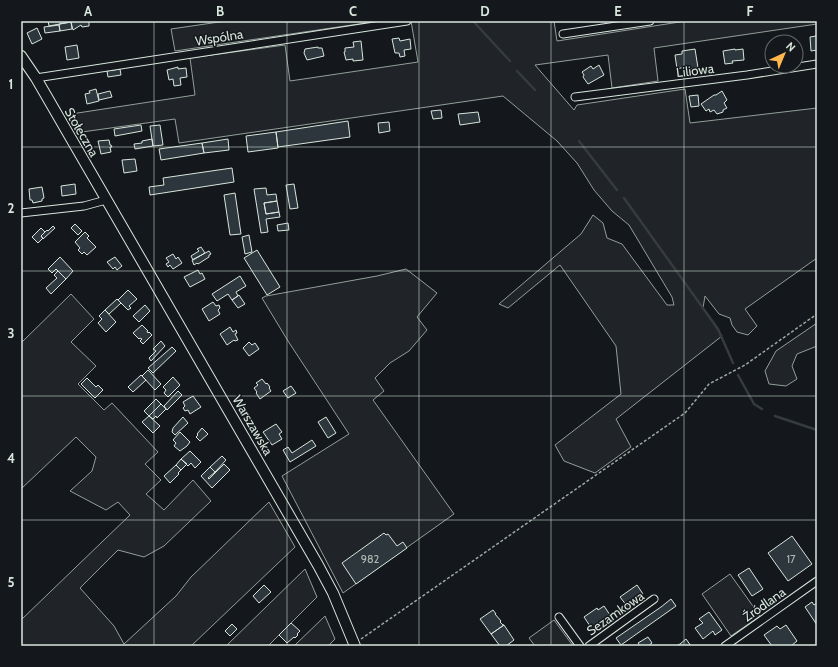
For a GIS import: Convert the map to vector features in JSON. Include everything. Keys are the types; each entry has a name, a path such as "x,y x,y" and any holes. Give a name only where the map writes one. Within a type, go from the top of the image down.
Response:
{"main road":[{"name":"Stołeczna","path":"21,56 36,78 119,222"},
{"name":"Warszawska","path":"119,222 221,395 318,565 333,593 354,644"}],"street":[{"name":"Wspólna","path":"36,78 407,21"},
{"path":"562,34 650,21"},
{"name":"Liliowa","path":"575,98 817,64"},
{"path":"21,213 84,206 106,200"},
{"name":"Źródlana","path":"725,646 817,581"},
{"name":"Sezamkowa","path":"589,646 654,599"},
{"path":"559,618 580,646"}],"path":[{"path":"354,644 685,413 709,384 745,365 817,314"}],"shaded area":[{"path":"226,21 379,21 175,51 171,29"},
{"path":"411,21 554,21 557,41 686,21 817,21 817,24 654,48 658,81 612,88 608,55 535,65 574,110 577,105 685,89 690,123 817,108 817,258 745,309 757,326 748,335 737,332 732,325 730,318 719,314 705,296 703,308 722,336 616,419 631,447 595,473 564,461 555,445 621,394 616,346 560,265 508,308 499,304 581,234 593,215 603,223 607,238 622,244 667,305 674,305 672,297 629,225 612,211 594,190 577,163 557,141 503,96 179,143 175,119 82,132 71,114 195,95 190,58 285,45 290,81 418,62"},
{"path":"406,269 437,293 417,317 427,330 409,351 390,363 375,378 384,391 373,400 454,514 343,593 282,476 349,434 288,341 262,298"},
{"path":"71,294 94,319 71,342 96,366 78,384 104,410 112,403 158,452 145,464 161,480 146,494 164,510 193,480 211,501 164,546 144,557 118,550 80,588 114,626 124,644 176,596 191,577 269,502 295,547 191,646 21,646 21,620 130,515 118,502 106,510 70,491 92,471 96,457 76,437 21,489 21,343"},
{"path":"817,323 817,346 797,354 792,366 797,379 786,386 769,384 765,371 776,351"},
{"path":"305,569 317,597 268,646 226,646"},
{"path":"730,574 760,616 731,636 702,594"},
{"path":"325,616 335,639 328,646 294,646"},
{"path":"554,620 573,646 535,646 529,638"}],"building":[{"path":"48,21 71,21 71,22 49,26"},
{"path":"89,21 89,26 82,27 81,25 73,30 71,22"},
{"path":"71,22 72,29 60,31 59,24"},
{"path":"59,25 60,31 45,33 44,27"},
{"path":"37,28 42,39 32,44 27,33"},
{"path":"816,35 817,50 811,51 810,37"},
{"path":"399,38 400,41 410,39 411,49 404,50 405,56 400,57 399,53 395,53 392,39"},
{"path":"361,41 363,60 346,60 344,52 345,48 354,47 353,42"},
{"path":"77,45 79,58 67,60 65,47"},
{"path":"318,47 322,48 324,56 307,60 304,53 305,49"},
{"path":"695,49 698,68 688,69 688,66 677,69 675,55 682,54 682,51"},
{"path":"743,49 744,60 732,61 733,63 725,64 723,51"},
{"path":"599,65 604,75 588,84 583,77 584,75 582,72 591,66 593,69"},
{"path":"178,67 178,69 186,68 187,77 180,78 181,85 174,86 173,79 169,80 167,70"},
{"path":"120,69 121,75 108,77 107,71"},
{"path":"96,89 99,101 87,104 85,94"},
{"path":"110,91 112,97 99,100 98,94"},
{"path":"722,91 727,100 724,103 727,108 723,110 723,112 717,114 714,110 710,112 709,109 706,111 701,104"},
{"path":"698,95 699,106 691,107 689,96"},
{"path":"441,110 442,118 433,119 431,111"},
{"path":"478,112 480,122 460,125 458,114"},
{"path":"348,121 350,137 278,147 276,132"},
{"path":"389,122 390,131 379,133 378,123"},
{"path":"141,125 142,131 115,136 114,129"},
{"path":"160,125 163,145 153,146 150,126"},
{"path":"276,132 278,148 248,152 246,136"},
{"path":"152,139 153,146 135,149 134,144"},
{"path":"228,139 229,150 204,153 202,143"},
{"path":"109,140 112,147 110,147 111,152 101,154 98,141"},
{"path":"202,143 204,153 161,160 159,149"},
{"path":"135,159 137,171 124,173 122,160"},
{"path":"232,168 234,182 150,195 149,187 164,185 163,178"},
{"path":"75,184 76,194 62,196 61,186"},
{"path":"294,184 298,208 290,209 286,185"},
{"path":"42,187 44,198 42,201 33,203 32,200 30,200 29,189"},
{"path":"266,188 267,195 276,194 277,201 264,203 266,214 279,212 280,217 266,219 268,232 261,233 254,189"},
{"path":"235,193 241,234 230,235 224,195"},
{"path":"277,201 279,212 266,214 264,203"},
{"path":"288,223 289,230 278,231 277,225"},
{"path":"75,224 82,231 78,235 71,228"},
{"path":"53,226 55,228 43,239 41,236"},
{"path":"41,228 45,232 41,236 43,238 38,243 32,237"},
{"path":"85,232 89,236 87,238 96,247 87,255 84,252 82,254 78,250 80,248 75,242"},
{"path":"249,235 252,252 245,254 242,237"},
{"path":"201,247 205,253 193,260 191,256 199,251 197,249"},
{"path":"257,250 280,287 267,295 244,258"},
{"path":"209,251 211,254 209,257 194,265 192,260"},
{"path":"173,254 176,259 178,257 182,263 173,269 170,265 168,267 166,264 169,262 166,258"},
{"path":"60,257 73,271 66,279 56,269 52,273 48,269"},
{"path":"115,257 122,266 117,270 115,267 113,269 107,262"},
{"path":"198,270 200,274 202,273 205,279 190,287 184,277"},
{"path":"58,271 66,279 51,294 46,288 57,278 54,275"},
{"path":"240,276 246,286 236,292 238,296 232,300 228,294 217,301 212,294"},
{"path":"128,290 137,299 129,306 131,308 128,310 118,300"},
{"path":"239,295 245,304 238,308 232,300"},
{"path":"117,299 121,303 109,314 105,310"},
{"path":"213,302 216,306 219,305 220,308 218,310 220,314 209,321 202,309"},
{"path":"145,305 150,311 139,322 133,316"},
{"path":"105,310 116,322 106,332 98,323 102,319 99,316"},
{"path":"142,325 148,333 149,332 152,335 143,344 140,341 142,339 139,339 133,333"},
{"path":"230,327 233,332 236,330 237,333 235,334 238,340 234,340 227,345 220,334"},
{"path":"161,341 165,346 151,361 149,358 156,351 153,349"},
{"path":"249,342 252,345 255,343 259,349 249,356 243,348"},
{"path":"172,347 176,351 153,373 148,368"},
{"path":"148,370 161,384 155,390 142,376"},
{"path":"141,375 146,380 133,392 128,387"},
{"path":"173,377 180,385 168,397 164,393 166,390 163,387"},
{"path":"87,378 96,387 98,385 103,390 95,398 81,384"},
{"path":"262,379 270,387 269,388 271,391 260,399 254,388 258,385 256,383"},
{"path":"291,386 296,393 288,398 283,391"},
{"path":"178,391 182,395 167,410 164,406"},
{"path":"193,396 201,407 190,414 188,410 185,411 183,408 185,406 183,402"},
{"path":"156,399 161,404 149,416 144,411"},
{"path":"161,404 166,409 157,418 156,416 153,419 149,416"},
{"path":"149,416 160,426 153,433 142,422"},
{"path":"183,417 188,423 175,435 172,432 173,428"},
{"path":"326,417 336,433 328,438 318,422"},
{"path":"276,424 282,432 279,434 282,439 272,445 263,432"},
{"path":"202,428 208,434 200,441 196,437"},
{"path":"180,432 190,442 180,451 174,446 176,443 173,440"},
{"path":"312,440 316,446 290,462 283,450 288,447 292,453"},
{"path":"190,451 201,462 195,468 191,463 188,466 181,459"},
{"path":"222,456 226,460 215,472 210,467"},
{"path":"181,459 187,464 181,470 176,465"},
{"path":"224,464 230,470 212,488 201,476 210,467 215,472 208,478 209,479"},
{"path":"176,465 181,470 170,483 164,476"},
{"path":"384,533 386,535 388,534 397,546 403,542 407,548 356,584 342,563"},
{"path":"792,536 812,564 788,581 768,553"},
{"path":"749,568 763,589 752,596 738,575"},
{"path":"264,585 271,592 259,603 253,596"},
{"path":"637,585 643,594 627,606 620,597"},
{"path":"671,599 676,606 621,645 616,638"},
{"path":"812,602 814,605 817,603 817,625 805,607"},
{"path":"604,606 610,615 604,619 605,621 592,629 584,617 597,608 598,610"},
{"path":"493,610 501,621 500,622 504,625 491,634 480,619"},
{"path":"709,612 722,630 715,635 713,631 703,639 695,628 703,623 699,619"},
{"path":"291,623 300,631 295,638 294,637 287,643 279,635"},
{"path":"232,624 237,629 230,636 225,631"},
{"path":"504,625 514,640 506,646 500,646 491,634"},
{"path":"786,625 797,641 791,646 772,646 764,635 777,626 780,629"},
{"path":"648,637 652,643 648,646 640,646 638,643"},
{"path":"686,639 691,646 676,646 680,644"}],"waterway":[{"path":"473,21 510,61"},
{"path":"517,71 535,90"},
{"path":"579,141 617,190"},
{"path":"624,198 718,329 733,363"},
{"path":"738,375 754,404 762,409"},
{"path":"775,416 817,430"}]}
